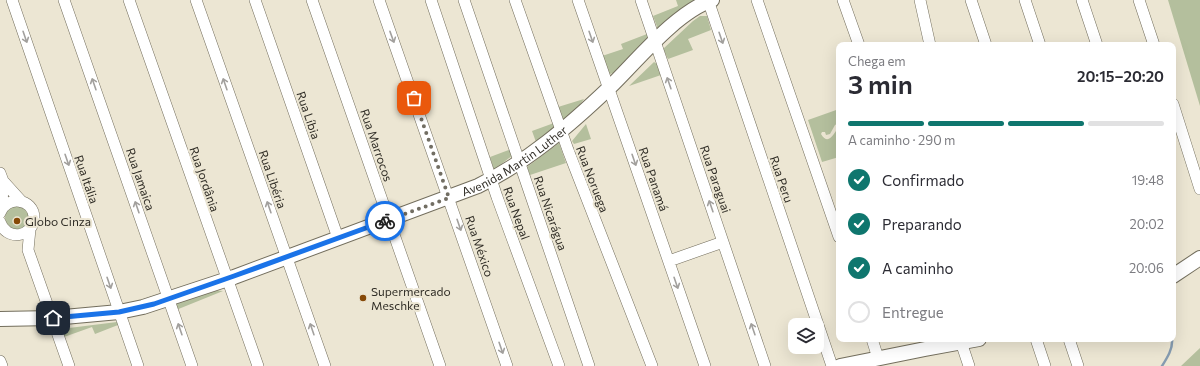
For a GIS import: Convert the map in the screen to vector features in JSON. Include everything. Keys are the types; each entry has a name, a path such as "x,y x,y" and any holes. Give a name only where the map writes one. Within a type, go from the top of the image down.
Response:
{"main road":[{"name":"Avenida Martin Luther","path":"0,319 53,318 119,312 143,307 227,279 449,198 491,180 520,162 561,131 609,88 655,41 684,16 709,0"},
{"path":"1176,274 1200,258"},
{"path":"840,366 961,343"}],"street":[{"name":"Rua Itália","path":"12,0 138,366"},
{"name":"Rua Jamaica","path":"64,0 192,366"},
{"name":"Rua Jordânia","path":"129,0 258,366"},
{"name":"Rua Libéria","path":"196,0 325,366"},
{"name":"Rua Líbia","path":"255,0 338,238"},
{"name":"Rua Marrocos","path":"312,0 440,366"},
{"name":"Rua México","path":"379,0 507,366"},
{"name":"Rua Nepal","path":"431,0 491,180 559,366"},
{"name":"Rua Nicarágua","path":"464,0 589,366"},
{"name":"Rua Noruega","path":"515,0 561,131 652,366"},
{"name":"Rua Panamá","path":"578,0 705,366"},
{"name":"Rua Paraguai","path":"641,0 765,366"},
{"name":"Rua Peru","path":"709,0 832,366"},
{"path":"757,0 836,228"},
{"path":"843,0 858,42"},
{"path":"920,0 929,42"},
{"path":"971,0 985,42"},
{"path":"1025,0 1039,42"},
{"path":"1082,0 1096,42"},
{"path":"1139,0 1153,42"},
{"path":"1176,113 1200,189"},
{"path":"2,177 22,202 30,207 32,211 34,220 30,229 28,250 69,366"},
{"path":"1,211 2,177"},
{"path":"1,211 8,203 13,201 22,202"},
{"path":"0,224 3,229 12,235 24,234 30,229"},
{"path":"669,261 723,242"},
{"path":"873,342 878,358"},
{"path":"1037,342 1045,366"},
{"path":"1070,342 1078,366"},
{"path":"961,343 969,366"},
{"path":"0,361 2,366"}],"green space":[{"path":"676,0 694,0 683,8 659,32 653,16 678,6"},
{"path":"1168,0 1200,0 1200,106"},
{"path":"700,16 707,16 711,30 688,39 693,50 668,59 663,49"},
{"path":"647,34 647,41 613,73 610,74 602,56 623,49 621,44"},
{"path":"654,62 657,64 661,75 629,86"},
{"path":"584,99 575,112 562,120 558,107"},
{"path":"836,110 836,124 830,134 826,135 825,132 822,132 821,134 824,138 829,139 836,131 836,158 822,162 808,120"},
{"path":"554,123 554,127 536,142 532,131"},
{"path":"586,124 591,139 574,144 572,141"},
{"path":"559,143 566,163 530,175 527,167"},
{"path":"511,149 513,155 494,170 490,157"},
{"path":"20,205 31,215 24,230 10,229 5,221 5,216 9,208"},
{"path":"211,290 223,291 176,310 172,299"},
{"path":"118,322 118,325 95,334 92,327 64,337 61,329"},
{"path":"1200,348 1200,366 1181,366"}],"waterway":[{"path":"1162,366 1171,350 1172,342"}],"way so far":[{"path":"385,221 449,198 414,98"}],"place":[{"name":"Globo Cinza","path":"17,221"},
{"name":"Supermercado Meschke","path":"363,298"}],"route":[{"path":"53,318 119,312 154,304 385,221"}]}
